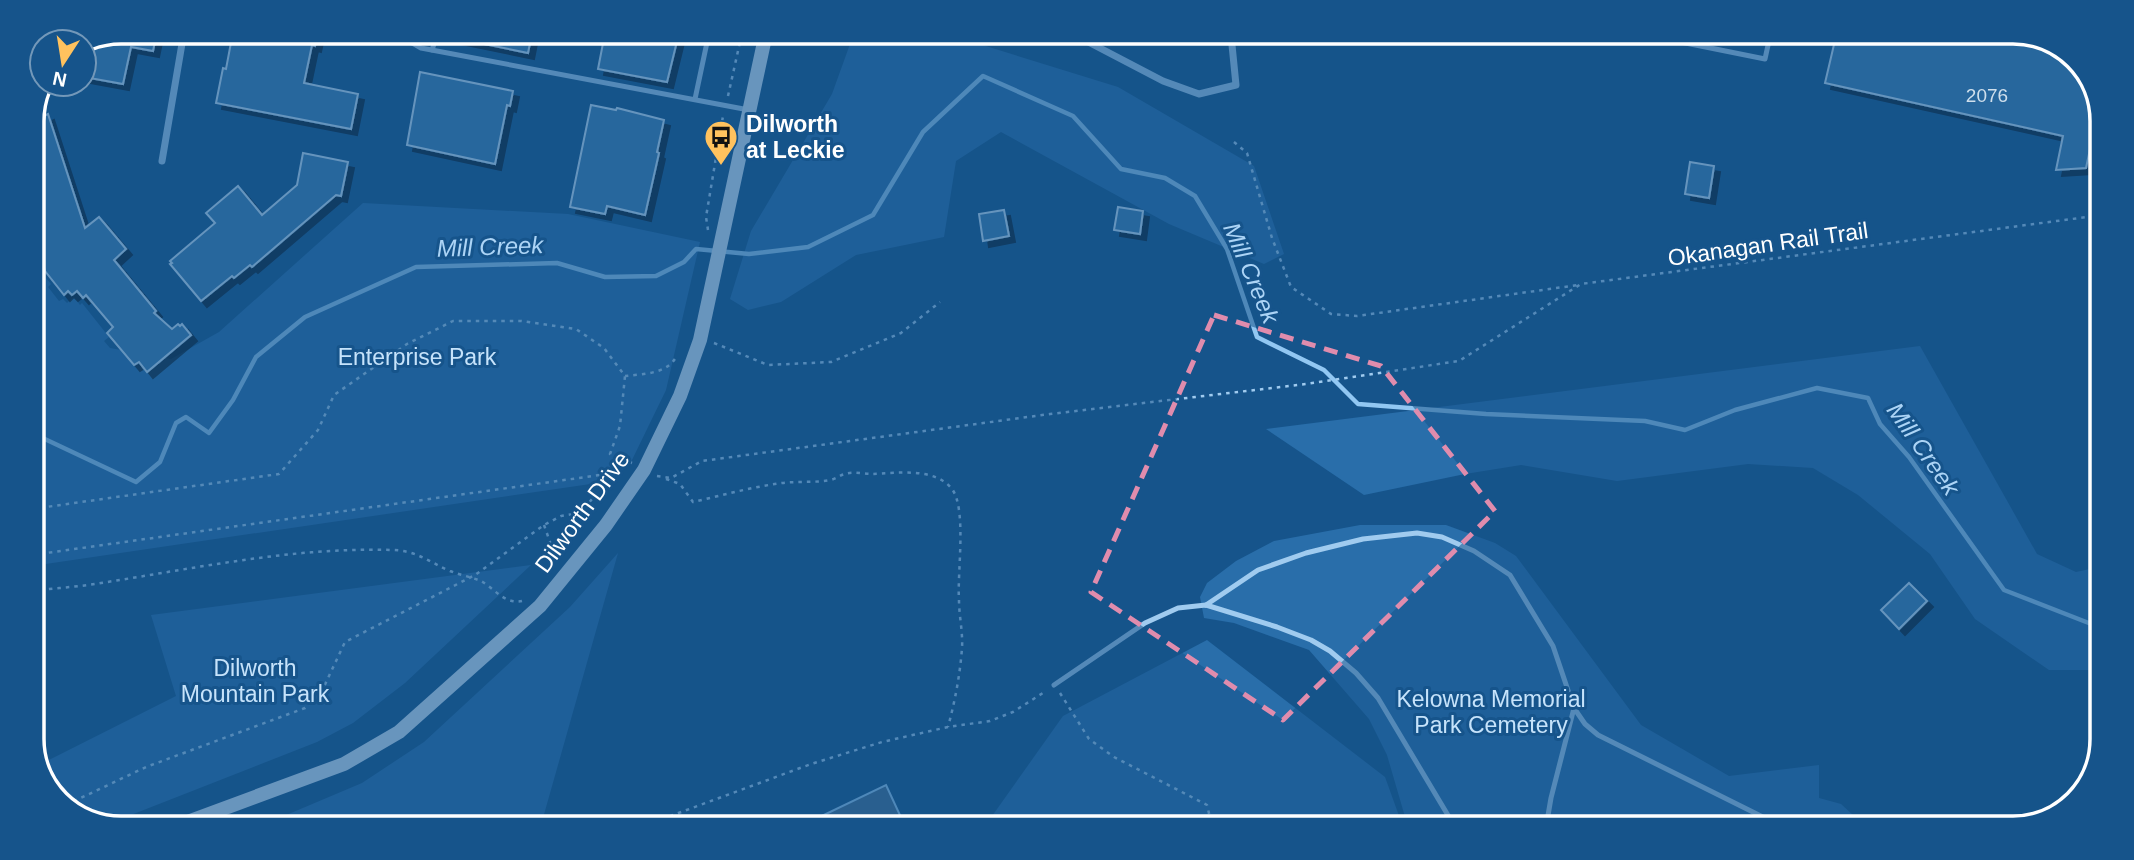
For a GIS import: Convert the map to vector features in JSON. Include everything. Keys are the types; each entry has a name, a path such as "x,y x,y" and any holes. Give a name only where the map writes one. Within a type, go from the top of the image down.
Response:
{"street":[{"path":"162,161 182,44"},
{"name":"Dilworth Drive","path":"204,816 344,764 400,732 540,606 606,525 644,470 680,396 700,340 718,259 716,236 764,44"},
{"path":"1092,44 1163,81 1199,94 1236,85 1232,45"}],"lane":[{"path":"414,44 421,48 749,110"},
{"path":"432,50 434,44"},
{"path":"695,99 707,44"},
{"path":"1691,44 1765,59 1768,44"},
{"path":"1206,605 1258,570 1306,553 1363,539 1417,533 1442,537 1474,551 1510,575 1553,646 1574,708 1585,724 1598,735 1761,816"},
{"path":"1054,685 1145,622 1178,608 1206,605 1277,627 1311,639 1356,673 1378,698 1448,816"},
{"path":"1548,816 1574,708"}],"path":[{"path":"716,236 706,216 725,105 739,44"},
{"path":"1234,142 1247,153 1272,238 1291,287 1331,314 1356,316 1581,284"},
{"name":"Okanagan Rail Trail","path":"948,727 959,683 962,644 958,598 960,518 958,499 952,488 937,478 909,472 847,473 831,480 782,483 693,502 680,484 659,477 671,478 702,461 1051,414 1306,384 1459,361 1581,284 2090,217"},
{"path":"700,340 720,345 768,365 831,362 901,333 940,302"},
{"path":"44,507 279,474 318,430 334,395 407,344 453,321 521,321 576,328 604,348 625,376 620,426 610,454 633,464"},
{"path":"625,376 655,372 674,363 679,352"},
{"path":"44,553 600,475 622,461"},
{"path":"75,801 146,767 305,708 321,693 345,642 470,578 544,525 561,516 579,513 622,461"},
{"path":"544,525 555,556 551,569"},
{"path":"44,590 98,584 229,561 329,551 395,550 425,557 449,571 481,582 502,597 515,602 526,599"},
{"path":"670,816 811,764 883,742 948,727 990,721 1013,712 1054,685 1089,739 1114,757 1207,805 1210,816"}],"highlighted area":[{"path":"1214,315 1381,366 1495,511 1283,720 1091,592"}],"green space":[{"path":"850,44 979,44 1118,87 1254,166 1284,254 1264,264 1169,224 1001,132 956,161 944,237 856,255 781,302 748,310 730,299 751,231 832,94"},
{"name":"Enterprise Park","path":"363,203 568,214 700,242 666,390 631,462 611,481 44,564 44,276 51,284 48,287 59,301 63,299 67,303 74,297 80,305 82,303 109,337 104,341 110,348 171,359 219,332"},
{"path":"1920,346 2037,554 2076,572 2090,569 2090,670 2049,670 1975,619 1930,554 1858,495 1813,468 1748,464 1617,481 1521,465 1364,495 1266,429"},
{"name":"Kelowna Memorial Park Cemetery","path":"1360,525 1446,525 1495,543 1516,556 1641,725 1729,776 1819,765 1819,798 1841,804 1854,816 1405,816 1387,755 1369,719 1309,650 1234,623 1204,618 1200,597 1207,583 1236,561 1274,541"},
{"path":"618,553 544,816 284,816 362,783 424,742 570,607"},
{"name":"Dilworth Mountain Park","path":"531,565 405,683 353,723 317,742 128,816 106,815 87,808 66,794 54,778 47,761 176,696 151,615"},
{"path":"1207,640 1385,777 1399,816 992,816 1063,716"}],"shaded area":[{"path":"886,785 900,816 822,816"}],"building":[{"path":"121,44 154,44 153,51 131,47 123,84 98,80 98,48"},
{"path":"231,44 315,44 312,45 304,83 358,94 351,129 216,103 223,68 226,69"},
{"path":"484,44 530,44 528,53"},
{"path":"603,44 676,44 667,82 598,69"},
{"path":"1834,44 2023,44 2038,48 2068,66 2080,82 2088,101 2090,149 2086,168 2056,170 2063,136 1825,83"},
{"path":"420,72 513,91 510,106 507,105 495,164 407,145"},
{"path":"591,105 616,110 617,108 664,120 645,215 607,206 605,214 570,207"},
{"path":"48,114 85,228 99,217 126,249 114,260 156,311 154,313 172,329 182,324 191,335 147,372 139,362 134,365 107,333 113,327 86,295 83,298 77,291 72,295 68,291 64,295 45,271 44,121 44,116"},
{"path":"303,153 348,162 341,196 336,195 252,267 250,265 234,278 232,276 201,301 170,261 215,223 206,213 238,186 262,215 297,185"},
{"path":"1690,162 1714,166 1709,198 1685,194"},
{"path":"1118,207 1143,211 1140,234 1114,230"},
{"path":"1004,210 1009,236 983,241 979,214"},
{"path":"1909,583 1927,601 1899,629 1881,610"}],"waterway":[{"name":"Mill Creek","path":"44,439 136,482 160,462 176,423 186,417 209,433 233,400 256,357 305,317 416,267 557,263 605,277 656,276 684,262 696,249 749,254 808,247 873,215 923,132 983,76 1073,116 1121,169 1165,178 1195,196 1227,249 1257,337 1324,370 1358,404 1486,414 1645,421 1685,430 1735,410 1817,388 1868,398 1880,424 1909,457 2004,590 2090,623"}],"place":[{"name":"Dilworth at Leckie","path":"721,167"}]}
